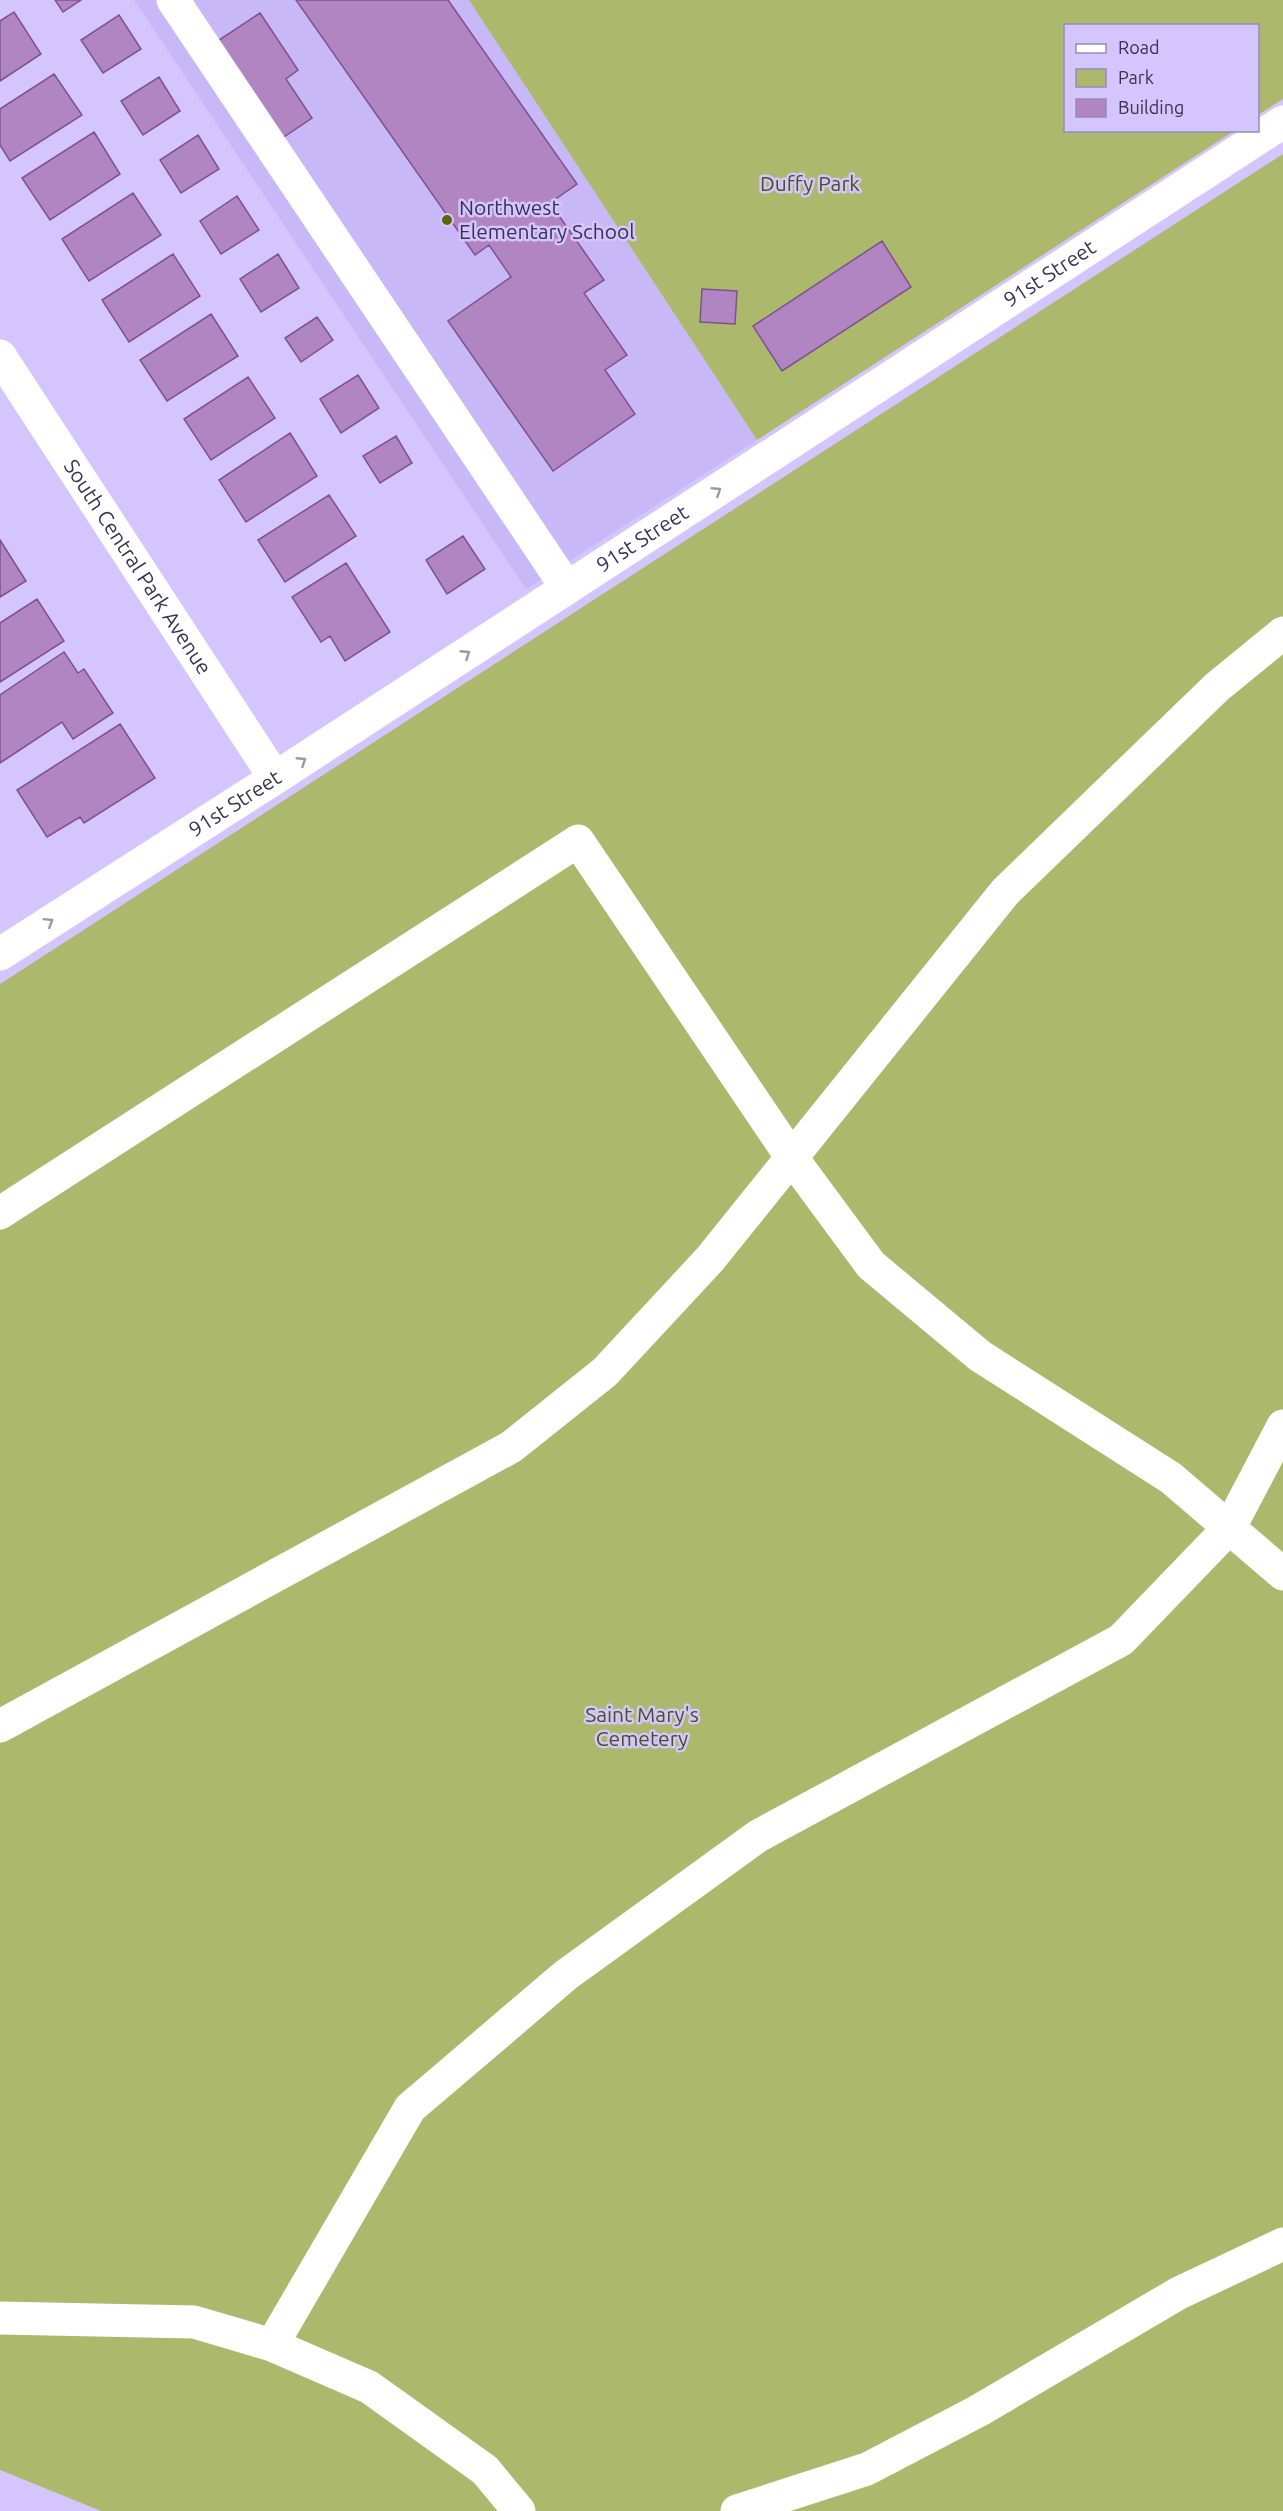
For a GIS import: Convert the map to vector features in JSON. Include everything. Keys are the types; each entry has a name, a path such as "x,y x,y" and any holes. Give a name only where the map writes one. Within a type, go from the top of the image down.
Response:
{"street":[{"path":"173,0 567,588"},
{"name":"91st Street","path":"0,954 275,778 1283,122"},
{"name":"South Central Park Avenue","path":"0,356 275,778"},
{"path":"0,1726 511,1447 605,1372 710,1259 1005,892 1217,687 1283,633"},
{"path":"0,1213 578,841 792,1158 871,1265 980,1356 1171,1478 1283,1574"},
{"path":"272,2345 410,2108 566,1975 758,1836 1121,1640 1230,1527 1283,1426"},
{"path":"737,2511 867,2469 978,2411 1179,2293 1283,2244"},
{"path":"0,2318 194,2322 272,2345 369,2387 485,2470 519,2511"}],"shaded area":[{"name":"Northwest Elementary School","path":"134,0 469,0 757,440 526,589"}],"green space":[{"name":"Duffy Park","path":"469,0 1283,0 1283,99 1259,114 1259,24 1064,24 1064,132 1232,132 757,440"},
{"name":"Saint Mary's Cemetery","path":"1283,154 1283,2511 101,2511 0,2470 0,984"}],"building":[{"path":"55,0 81,0 63,12"},
{"path":"296,0 448,0 577,184 550,203 604,280 584,293 627,355 605,370 635,414 553,471 448,321 511,277 489,245 475,255"},
{"path":"14,12 41,54 0,81 0,21"},
{"path":"260,13 298,70 286,79 312,118 275,143 210,46"},
{"path":"119,15 141,49 103,73 81,40"},
{"path":"54,74 82,115 10,161 0,145 0,109"},
{"path":"159,77 180,111 143,135 121,101"},
{"path":"94,132 120,174 50,220 22,178"},
{"path":"198,135 219,169 181,193 160,160"},
{"path":"133,193 161,235 89,281 62,239"},
{"path":"237,196 259,230 221,254 200,221"},
{"path":"882,241 911,287 782,371 753,326"},
{"path":"173,254 200,296 129,342 102,300"},
{"path":"278,254 299,288 261,312 240,279"},
{"path":"702,289 737,291 735,324 700,322"},
{"path":"211,314 238,356 167,401 140,360"},
{"path":"317,317 333,340 301,362 285,338"},
{"path":"358,375 379,408 341,433 320,399"},
{"path":"248,377 275,418 211,460 184,419"},
{"path":"290,433 317,476 246,522 219,480"},
{"path":"396,436 412,463 380,483 363,456"},
{"path":"329,495 356,536 285,582 258,540"},
{"path":"463,536 485,569 447,594 426,560"},
{"path":"0,540 26,581 0,597"},
{"path":"346,563 390,632 345,661 330,636 321,642 292,597"},
{"path":"37,599 64,641 0,682 0,623"},
{"path":"64,652 78,673 84,669 113,713 73,739 62,722 0,763 0,695"},
{"path":"120,724 155,778 84,823 80,817 47,837 17,790"}],"place":[{"name":"Northwest Elementary School","path":"447,220"}]}
